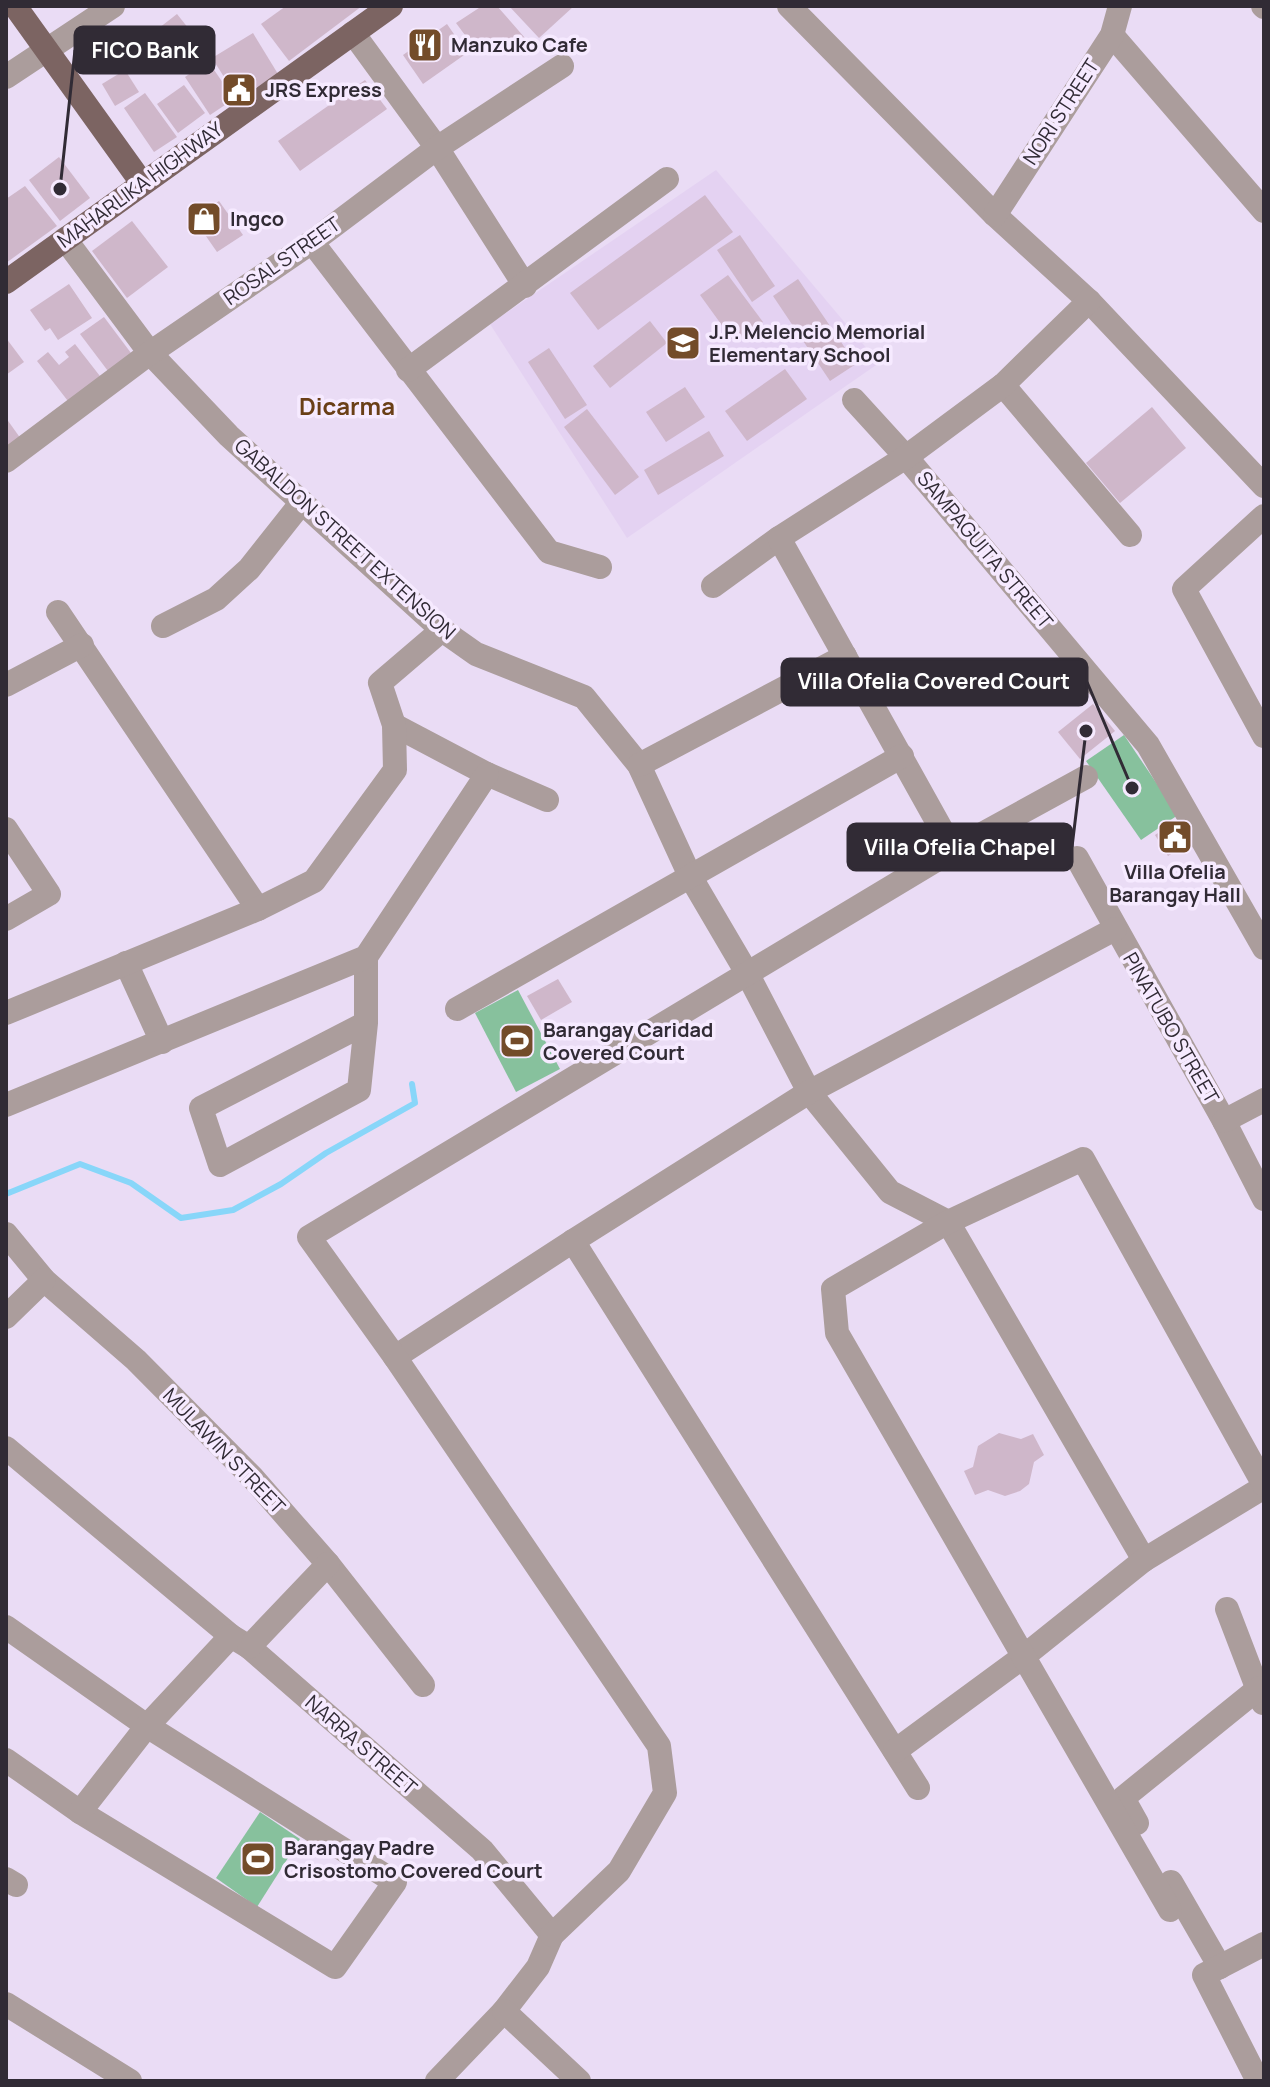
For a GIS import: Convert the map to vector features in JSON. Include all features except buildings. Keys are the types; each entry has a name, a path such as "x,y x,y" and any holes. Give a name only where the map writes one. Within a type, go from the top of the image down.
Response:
{"main road":[{"path":"15,6 142,183"},
{"name":"MAHARLIKA HIGHWAY","path":"6,282 391,6"}],"street":[{"path":"6,77 113,6"},
{"path":"789,6 995,215 1089,301 1264,486"},
{"name":"NORI STREET","path":"995,215 1112,35 1120,6"},
{"path":"353,33 437,148 525,286"},
{"path":"1112,35 1264,211"},
{"name":"ROSAL STREET","path":"6,461 150,353 312,242 437,148 562,66"},
{"path":"408,370 667,179"},
{"name":"GABALDON STREET EXTENSION","path":"65,239 150,353 229,436 442,630 476,654 584,697 639,765 690,876 747,973 809,1092 890,1192 948,1222"},
{"path":"312,242 549,552 600,567"},
{"path":"713,586 779,538 906,457 1003,385 1089,301"},
{"path":"1003,385 1130,535"},
{"name":"SAMPAGUITA STREET","path":"854,400 906,457 1148,745 1264,948"},
{"path":"163,626 216,599 249,569 302,502"},
{"path":"1264,516 1184,589 1264,736"},
{"path":"779,538 953,850"},
{"path":"58,612 258,909"},
{"path":"6,1013 258,909 314,881 395,770 394,725 380,683 442,630"},
{"path":"6,685 82,645"},
{"path":"639,765 845,656"},
{"path":"394,725 487,774 547,800"},
{"path":"457,1009 902,756"},
{"path":"366,1023 201,1108 220,1165 359,1090 366,1023 366,957 487,774"},
{"path":"437,2081 504,2011 538,1967 552,1935 619,1871 665,1793 659,1746 395,1357 309,1237 953,850 1086,777"},
{"path":"6,829 49,894 6,919"},
{"name":"PINATUBO STREET","path":"1077,858 1224,1121 1264,1199"},
{"path":"395,1357 809,1092 1115,929"},
{"path":"6,1105 366,957"},
{"path":"126,963 162,1042"},
{"path":"1224,1121 1264,1100"},
{"path":"895,1751 1023,1657 1144,1560 1264,1486 1083,1159 948,1222 833,1289 837,1333 1023,1657 1170,1910"},
{"path":"948,1222 1144,1560"},
{"name":"MULAWIN STREET","path":"6,1234 44,1280 147,1370 252,1477 328,1564 423,1685"},
{"path":"573,1241 918,1788"},
{"path":"6,1317 44,1280"},
{"name":"NARRA STREET","path":"6,1448 240,1642 482,1850 552,1935"},
{"path":"80,1812 147,1726 328,1564"},
{"path":"1220,1967 1123,1798 1261,1697 1227,1609"},
{"path":"6,1627 147,1726 395,1882 335,1967 80,1812 6,1760"},
{"path":"1258,2081 1204,1975 1264,1944"},
{"path":"6,2004 130,2081"},
{"path":"504,2011 579,2081"}],"shaded area":[{"name":"J.P. Melencio Memorial Elementary School","path":"716,170 879,363 627,538 490,324"}],"green space":[{"path":"1124,735 1178,815 1141,840 1086,761"},
{"name":"Barangay Caridad Covered Court","path":"518,990 560,1069 516,1092 475,1013"},
{"name":"Barangay Padre Crisostomo Covered Court","path":"260,1812 300,1839 257,1907 216,1878"}],"waterway":[{"path":"6,1194 80,1164 131,1183 181,1218 233,1210 415,1103 412,1084"}],"place":[{"name":"Manzuko Cafe","path":"425,45"},
{"name":"JRS Express","path":"239,90"},
{"name":"FICO Bank","path":"60,189"},
{"name":"Ingco","path":"204,219"},
{"name":"J.P. Melencio Memorial Elementary School","path":"683,343"},
{"name":"Villa Ofelia Chapel","path":"1086,731"},
{"name":"Villa Ofelia Covered Court","path":"1132,788"},
{"name":"Villa Ofelia Barangay Hall","path":"1175,837"},
{"name":"Barangay Caridad Covered Court","path":"517,1041"},
{"name":"Barangay Padre Crisostomo Covered Court","path":"258,1859"}],"district":[{"name":"Dicarma","path":"347,407"}]}
